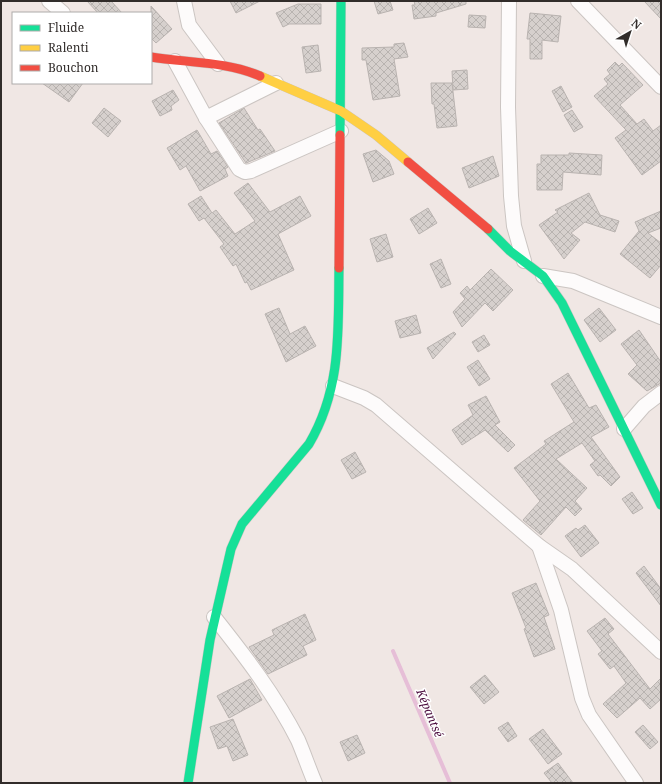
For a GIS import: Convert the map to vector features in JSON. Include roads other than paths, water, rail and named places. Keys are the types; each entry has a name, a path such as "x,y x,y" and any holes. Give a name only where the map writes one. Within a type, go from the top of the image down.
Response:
{"main road":[{"path":"188,783 214,618 229,551 242,524 309,444 316,432 333,386 338,340 341,1"},
{"path":"152,57 176,61 218,64 250,72 341,111 382,140 482,223 510,252 543,276 562,303 661,505"}],"street":[{"path":"49,1 63,12"},
{"path":"184,1 189,25 218,64"},
{"path":"509,1 508,107 511,196 514,226 524,261"},
{"path":"578,1 661,87"},
{"path":"192,62 201,42"},
{"path":"176,61 206,118 239,169 245,172 251,171 341,131"},
{"path":"206,118 276,83"},
{"path":"543,276 573,281 661,317"},
{"path":"333,386 364,398 376,405 539,546 572,569 661,652"},
{"path":"624,428 644,406 661,393"},
{"path":"539,546 561,610 582,698 589,715 636,783"},
{"path":"214,618 248,660 278,704 298,741 315,783"}],"waterway":[{"name":"Képantsé","path":"393,651 450,783"}]}
